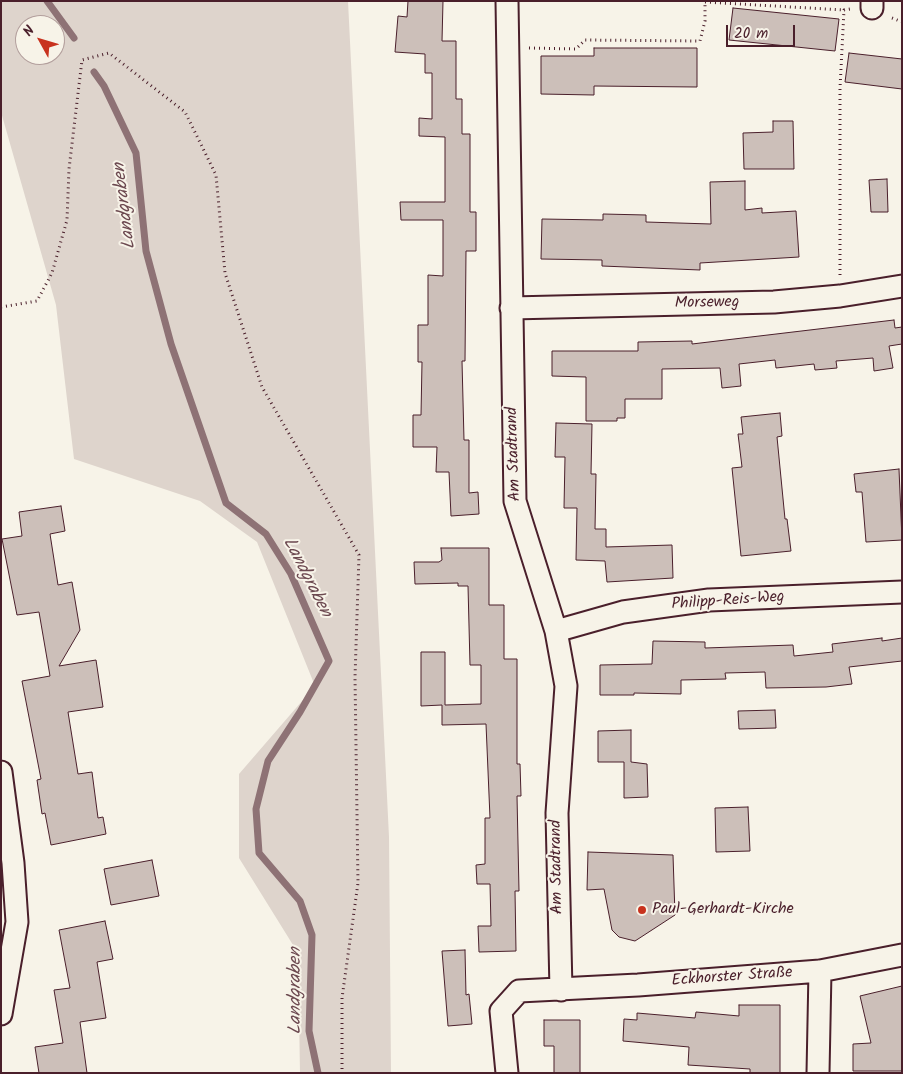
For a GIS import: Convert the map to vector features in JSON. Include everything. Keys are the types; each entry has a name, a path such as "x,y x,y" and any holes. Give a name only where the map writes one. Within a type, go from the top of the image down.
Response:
{"street":[{"name":"Am Stadtrand","path":"508,1 515,501 556,631 566,686 557,813 561,990"},
{"name":"Morseweg","path":"511,308 774,302 840,296 902,286"},
{"name":"Philipp-Reis-Weg","path":"556,631 623,612 709,600 902,592"},
{"path":"1,772 13,863 1,1014"},
{"name":"Eckhorster Straße","path":"507,1073 501,1011 519,991 561,990 820,971 902,954"},
{"path":"818,1073 820,971"}],"path":[{"path":"508,48 576,49 585,40 700,41 705,21 705,2 844,10 872,5"},
{"path":"840,296 840,88 844,10"},
{"path":"1,307 37,301 52,273 67,220 69,169 82,60 109,54 185,112 216,175 226,273 262,387 358,554 355,677 358,883 342,998 342,1073"}],"shaded area":[{"path":"1,1 348,1 389,837 391,1073 300,1073 298,953 239,858 239,774 315,686 257,542 200,501 74,459 56,305 1,112"}],"building":[{"path":"408,1 443,1 442,41 456,41 456,99 462,99 462,134 470,134 470,212 476,212 476,251 466,251 465,361 462,361 464,440 469,440 469,493 478,492 479,514 451,516 449,472 436,472 437,447 413,447 413,415 421,415 422,362 418,362 418,325 428,325 428,275 443,276 443,220 401,220 400,202 445,202 445,137 419,136 419,118 432,119 432,73 425,73 425,54 395,52 398,16 407,17"},
{"path":"733,8 839,19 835,51 729,40"},
{"path":"594,48 697,48 697,87 594,86 594,95 541,94 541,56 594,56"},
{"path":"849,53 902,59 902,89 845,82"},
{"path":"773,121 793,121 794,169 744,169 743,133 773,132"},
{"path":"887,179 888,212 871,212 869,180"},
{"path":"745,181 745,210 762,208 762,213 796,211 799,257 700,263 700,270 602,266 602,260 541,259 542,219 603,220 603,214 646,215 646,222 711,224 710,182"},
{"path":"894,320 895,328 902,327 902,344 889,346 893,368 874,371 873,358 836,361 837,368 815,370 814,364 776,368 775,360 739,364 741,386 722,388 720,368 662,369 662,399 625,399 625,418 617,418 617,421 586,421 586,377 552,376 552,351 638,351 638,342 692,341 692,344"},
{"path":"780,413 782,436 777,437 785,519 787,519 791,551 741,556 732,468 742,467 738,434 743,434 741,417"},
{"path":"556,423 592,424 591,474 596,474 595,529 606,529 606,547 672,545 673,578 607,582 605,561 576,560 577,508 564,508 565,457 555,457"},
{"path":"899,469 902,540 866,542 862,492 856,492 854,474"},
{"path":"61,506 65,531 50,534 58,585 72,582 80,630 59,666 96,660 103,707 68,712 78,774 92,772 98,818 103,817 106,834 51,845 45,813 42,814 37,780 41,779 22,681 50,676 39,612 17,615 2,539 22,536 19,512"},
{"path":"441,548 489,548 489,605 504,605 504,659 517,659 517,764 520,764 521,796 517,796 519,891 515,891 516,951 479,952 478,926 491,926 490,884 477,884 476,865 485,864 485,818 490,818 486,724 442,725 442,705 421,706 421,652 445,652 445,705 481,704 481,665 470,665 468,586 458,586 458,583 415,584 414,562 439,562 442,560"},
{"path":"882,638 882,641 902,638 902,661 849,667 852,684 826,687 766,688 765,672 725,673 726,679 681,680 681,694 634,693 634,695 600,695 600,665 652,664 653,641 705,642 705,648 793,645 794,656 833,652 832,644"},
{"path":"775,710 776,728 739,729 738,711"},
{"path":"631,730 631,762 647,764 648,797 624,798 624,762 598,762 598,731"},
{"path":"748,807 750,851 716,852 715,808"},
{"name":"Paul-Gerhardt-Kirche","path":"588,852 673,855 675,915 635,941 619,937 612,930 604,889 587,890"},
{"path":"152,860 159,896 111,905 104,869"},
{"path":"105,921 113,959 97,962 106,1018 80,1022 87,1073 39,1073 35,1047 63,1043 54,990 70,988 59,930"},
{"path":"465,950 466,995 469,994 472,1024 448,1026 442,951"},
{"path":"902,986 902,1071 853,1071 853,1044 871,1043 860,996"},
{"path":"739,1005 780,1005 780,1073 750,1073 750,1069 688,1065 689,1047 623,1041 624,1019 637,1020 637,1013 695,1018 696,1012 739,1016"},
{"path":"544,1020 580,1020 580,1073 554,1073 554,1046 544,1046"}],"waterway":[{"name":"Landgraben","path":"47,1 74,38"},
{"name":"Landgraben","path":"94,72 104,86 136,153 146,251 171,344 226,503 266,534 291,574 329,661 300,712 268,761 256,809 259,853 300,901 312,935 309,1031 318,1073"}],"place":[{"name":"Paul-Gerhardt-Kirche","path":"642,910"}]}
